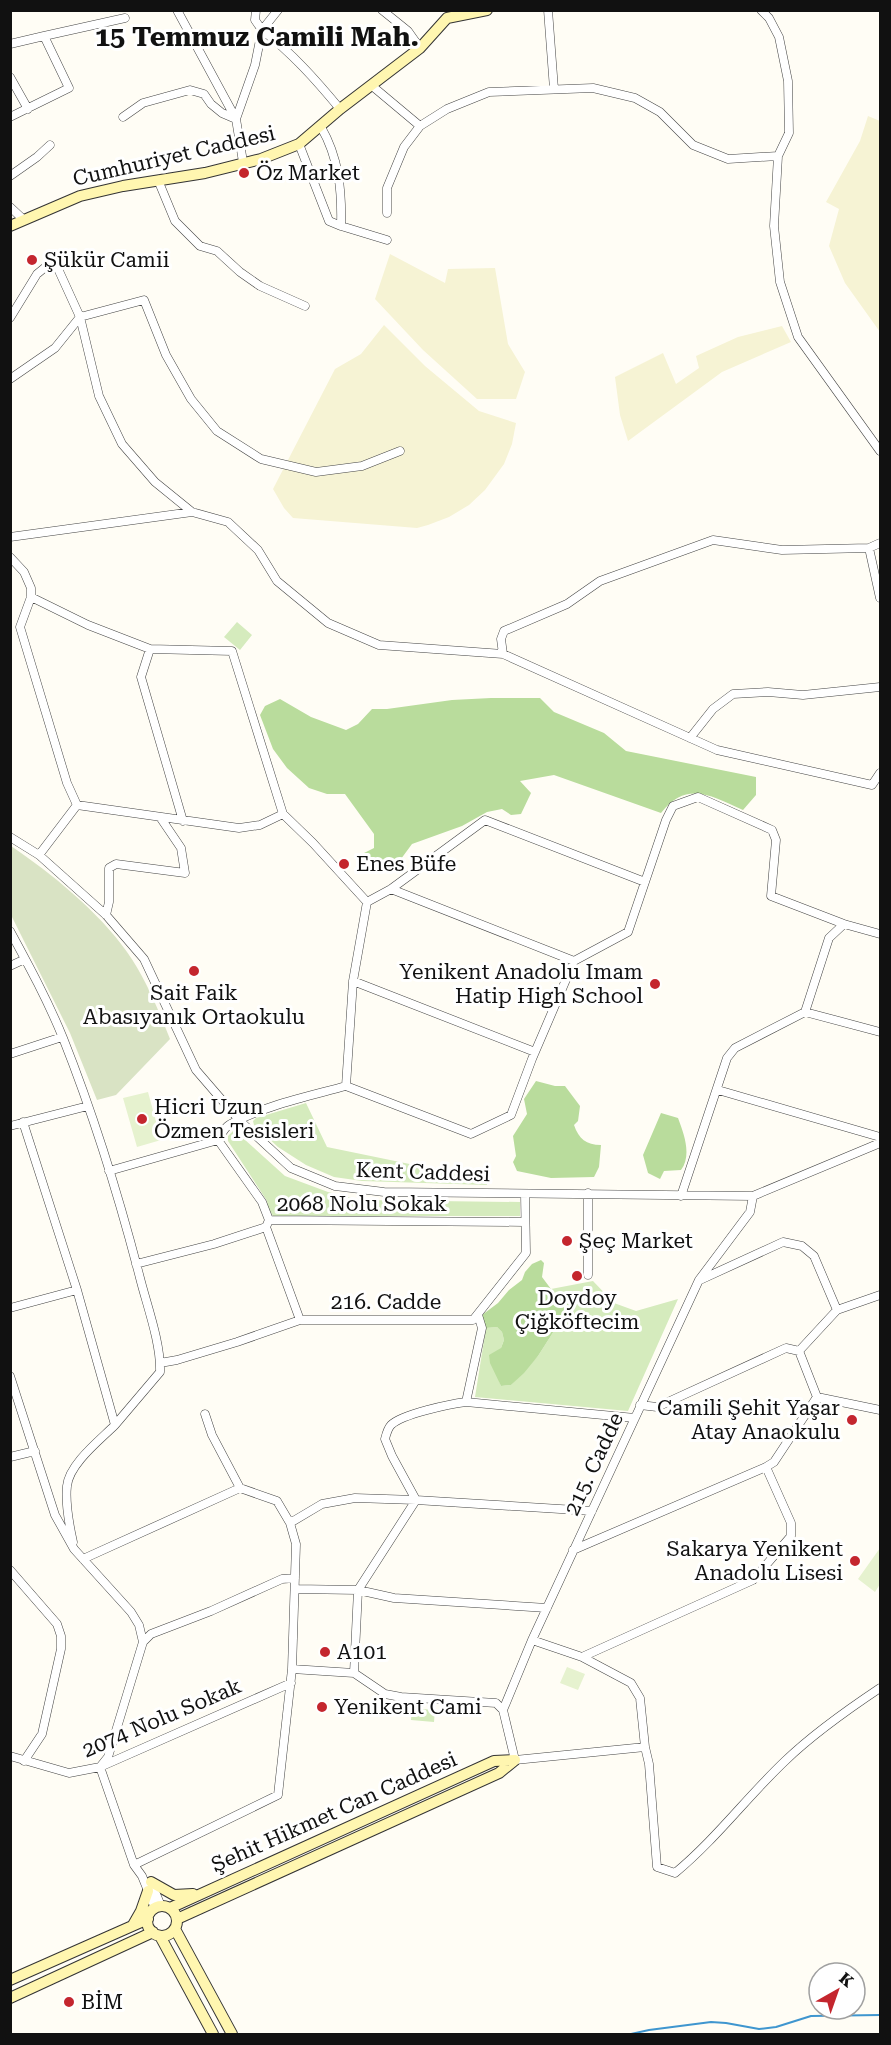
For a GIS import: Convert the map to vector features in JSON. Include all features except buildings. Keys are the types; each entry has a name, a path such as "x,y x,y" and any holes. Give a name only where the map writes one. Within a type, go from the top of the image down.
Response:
{"street":[{"path":"177,10 236,119 243,162"},
{"path":"249,10 262,30 290,53 340,109"},
{"path":"255,20 256,10"},
{"path":"236,119 255,64 262,30 278,10"},
{"path":"382,10 408,31 420,48"},
{"path":"448,14 487,10"},
{"path":"548,10 555,89"},
{"path":"761,10 769,18 779,37 788,81 789,133 778,156 774,226 780,282 798,337 880,451"},
{"name":"Cumhuriyet Caddesi","path":"10,226 80,196 261,159 299,144 370,85 420,48 448,14"},
{"path":"10,44 125,18"},
{"path":"10,117 69,88 44,36"},
{"path":"10,77 28,109"},
{"path":"370,85 420,126"},
{"path":"387,213 387,189 404,147 420,126 447,109 489,92 593,88 635,98 660,112 693,145 728,159 778,156"},
{"path":"123,117 143,102 190,90 204,94 222,113 236,119"},
{"path":"321,127 332,146 341,191 341,226"},
{"path":"299,144 329,221 387,240"},
{"path":"10,176 50,145"},
{"path":"158,180 175,222 200,246 217,251 260,286 305,306"},
{"path":"10,207 24,220"},
{"path":"10,318 37,274 54,260 80,318 99,396 122,444 155,482 192,512"},
{"path":"10,379 55,348 80,318 144,300 166,355 191,399 217,431 261,459 316,472 362,466 400,452"},
{"path":"10,537 192,512 228,522 258,550 276,580 328,623 379,645 503,654 717,750 872,785 880,773"},
{"path":"503,654 501,639 504,631 567,604 600,581 713,540 782,550 869,548 880,543"},
{"path":"869,548 880,598"},
{"path":"10,557 24,572 31,588 31,597 20,627 67,783 77,805"},
{"path":"31,597 88,625 150,649 232,651 283,814 367,902"},
{"path":"150,649 141,677 183,821"},
{"path":"690,738 713,709 733,694 803,695 880,687"},
{"path":"109,1171 218,1140 227,1126 279,1105 346,1086 471,1134 511,1115 574,961 628,932 673,806 698,797 772,830 776,840 771,896 844,924 880,934"},
{"path":"77,805 239,828 260,825 283,814"},
{"path":"39,855 77,805"},
{"path":"106,915 109,902 109,868 116,864 185,873 181,848 160,817"},
{"path":"367,902 391,889 485,820 645,882"},
{"name":"Kent Caddesi","path":"10,837 39,855 106,915 144,959 196,1070 240,1121 291,1168 335,1186 384,1192 753,1196 880,1143"},
{"path":"391,889 574,961"},
{"path":"346,1086 353,981 367,902"},
{"path":"806,1012 829,938 844,924"},
{"path":"10,931 62,1037 88,1106 136,1264 160,1363 160,1372 115,1425 77,1463 66,1484 74,1549"},
{"path":"10,966 25,959"},
{"path":"353,981 535,1052"},
{"path":"681,1196 727,1058 735,1048 806,1012 880,1032"},
{"path":"10,1054 62,1037"},
{"path":"718,1090 880,1137"},
{"path":"10,1126 88,1106"},
{"path":"23,1122 76,1290 115,1425"},
{"path":"218,1140 262,1203 300,1320"},
{"path":"588,1193 588,1275"},
{"path":"466,1402 482,1328 478,1315 525,1253 525,1194"},
{"name":"215. Cadde","path":"503,1710 573,1550 699,1280 750,1212 753,1196"},
{"name":"2068 Nolu Sokak","path":"136,1264 214,1244 268,1223 524,1222"},
{"path":"699,1280 783,1242 802,1246 814,1256 837,1310"},
{"path":"10,1308 76,1290"},
{"path":"799,1351 837,1310 880,1295"},
{"name":"216. Cadde","path":"160,1363 237,1342 300,1320 473,1320 478,1315"},
{"path":"640,1405 657,1407 786,1348 799,1351"},
{"path":"799,1351 817,1397"},
{"path":"10,1376 55,1515 74,1549 131,1611 139,1625 143,1642"},
{"path":"817,1397 880,1410"},
{"path":"573,1550 774,1462 817,1397"},
{"path":"416,1500 384,1439 391,1426 406,1418 451,1404 466,1402 635,1418"},
{"path":"134,1865 278,1795 291,1683 296,1544 290,1523 277,1501 240,1488 212,1435 206,1414"},
{"path":"10,1457 35,1451"},
{"path":"582,1657 753,1581 791,1536 791,1523 766,1467"},
{"path":"83,1559 240,1488"},
{"path":"290,1523 322,1504 355,1498 592,1511"},
{"path":"354,1673 358,1590 416,1500"},
{"path":"10,1570 57,1624 61,1636 61,1649 42,1734 24,1761"},
{"path":"232,2034 176,1924 162,1908 134,1865 100,1767 108,1757 143,1642 151,1634 211,1611 282,1579 295,1578"},
{"path":"295,1589 358,1590 394,1598 547,1608"},
{"path":"532,1640 582,1657 631,1683 640,1698 649,1764 657,1867 675,1873 699,1853 786,1760 843,1713 880,1688"},
{"path":"292,1669 354,1673 385,1694 402,1697 496,1703 503,1710 515,1760"},
{"name":"2074 Nolu Sokak","path":"10,1756 69,1773 100,1767 291,1683"},
{"name":"Şehit Hikmet Can Caddesi","path":"162,1908 247,1874 494,1761 645,1747"},
{"name":"Şehit Hikmet Can Caddesi","path":"176,1924 499,1773 515,1760"},
{"path":"147,1883 174,1895 200,1894"},
{"path":"133,1924 141,1911 147,1883"},
{"path":"10,1980 148,1918 162,1908"},
{"path":"148,1918 148,1924 157,1934 213,2034"},
{"path":"10,1998 157,1934 168,1935 176,1924"}],"shaded area":[{"path":"868,116 880,121 880,332 845,283 829,246 839,209 826,202 860,141"},
{"path":"390,254 445,283 448,269 495,268 508,344 525,372 516,399 477,399 423,350 375,299"},
{"path":"384,325 425,366 479,411 516,423 512,444 504,464 485,490 469,505 449,517 417,528 293,518 273,489 335,369 361,354"},
{"path":"782,326 791,342 722,372 628,441 620,415 615,377 663,353 676,384 699,368 696,356 738,337"}],"green space":[{"path":"237,622 252,635 240,650 224,637"},
{"path":"491,698 540,698 554,712 604,733 626,751 756,777 756,795 743,810 710,796 690,794 680,797 661,813 554,775 520,781 531,793 521,814 511,815 502,809 487,812 462,826 412,844 398,863 380,867 362,854 374,848 374,834 345,794 327,794 309,788 287,768 273,749 260,715 265,706 280,699 311,717 346,730 358,724 372,709"},
{"path":"11,846 74,894 103,922 127,952 140,973 161,1017 170,1039 116,1095 97,1100 70,1033 11,915"},
{"path":"536,1081 565,1086 580,1106 578,1121 574,1125 576,1130 587,1142 601,1145 599,1167 594,1177 551,1178 517,1171 513,1162 516,1156 513,1136 527,1114 524,1099"},
{"name":"Hicri Uzun Özmen Tesisleri","path":"148,1092 161,1140 137,1147 123,1098"},
{"path":"306,1103 327,1147 429,1168 487,1173 487,1185 362,1181 334,1177 306,1165 278,1147 254,1125 253,1121 256,1118"},
{"path":"661,1113 678,1118 684,1138 686,1158 681,1170 664,1171 660,1179 648,1173 643,1155"},
{"path":"234,1130 285,1176 328,1192 360,1200 520,1202 520,1216 273,1216 267,1201 228,1141 228,1136"},
{"path":"541,1260 544,1263 542,1277 551,1289 554,1306 561,1302 570,1303 573,1307 570,1315 561,1320 524,1373 511,1385 501,1386 490,1363 489,1355 501,1348 504,1340 502,1332 497,1327 486,1328 482,1315 522,1280 532,1264"},
{"path":"593,1281 614,1303 636,1311 678,1299 628,1411 475,1397 486,1328 497,1327 502,1332 504,1340 499,1357 498,1375 501,1386 511,1385 538,1356 561,1320 554,1307 551,1289"},
{"path":"880,1548 880,1584 875,1592 858,1579"},
{"path":"567,1667 585,1674 578,1690 560,1683"},
{"path":"412,1708 435,1710 434,1722 411,1720"}],"waterway":[{"path":"631,2034 711,2022 759,2029 776,2027 811,2016 880,2015"}],"place":[{"name":"Öz Market","path":"244,173"},
{"name":"Şükür Camii","path":"32,260"},
{"name":"Enes Büfe","path":"344,864"},
{"name":"Sait Faik Abasıyanık Ortaokulu","path":"194,971"},
{"name":"Yenikent Anadolu Imam Hatip High School","path":"655,984"},
{"name":"Hicri Uzun Özmen Tesisleri","path":"142,1119"},
{"name":"Şeç Market","path":"567,1241"},
{"name":"Doydoy Çiğköftecim","path":"577,1276"},
{"name":"Camili Şehit Yaşar Atay Anaokulu","path":"852,1420"},
{"name":"Sakarya Yenikent Anadolu Lisesi","path":"855,1561"},
{"name":"A101","path":"325,1652"},
{"name":"Yenikent Cami","path":"322,1707"},
{"name":"BİM","path":"69,2002"}],"district":[{"name":"15 Temmuz Camili Mah.","path":"257,37"}]}
